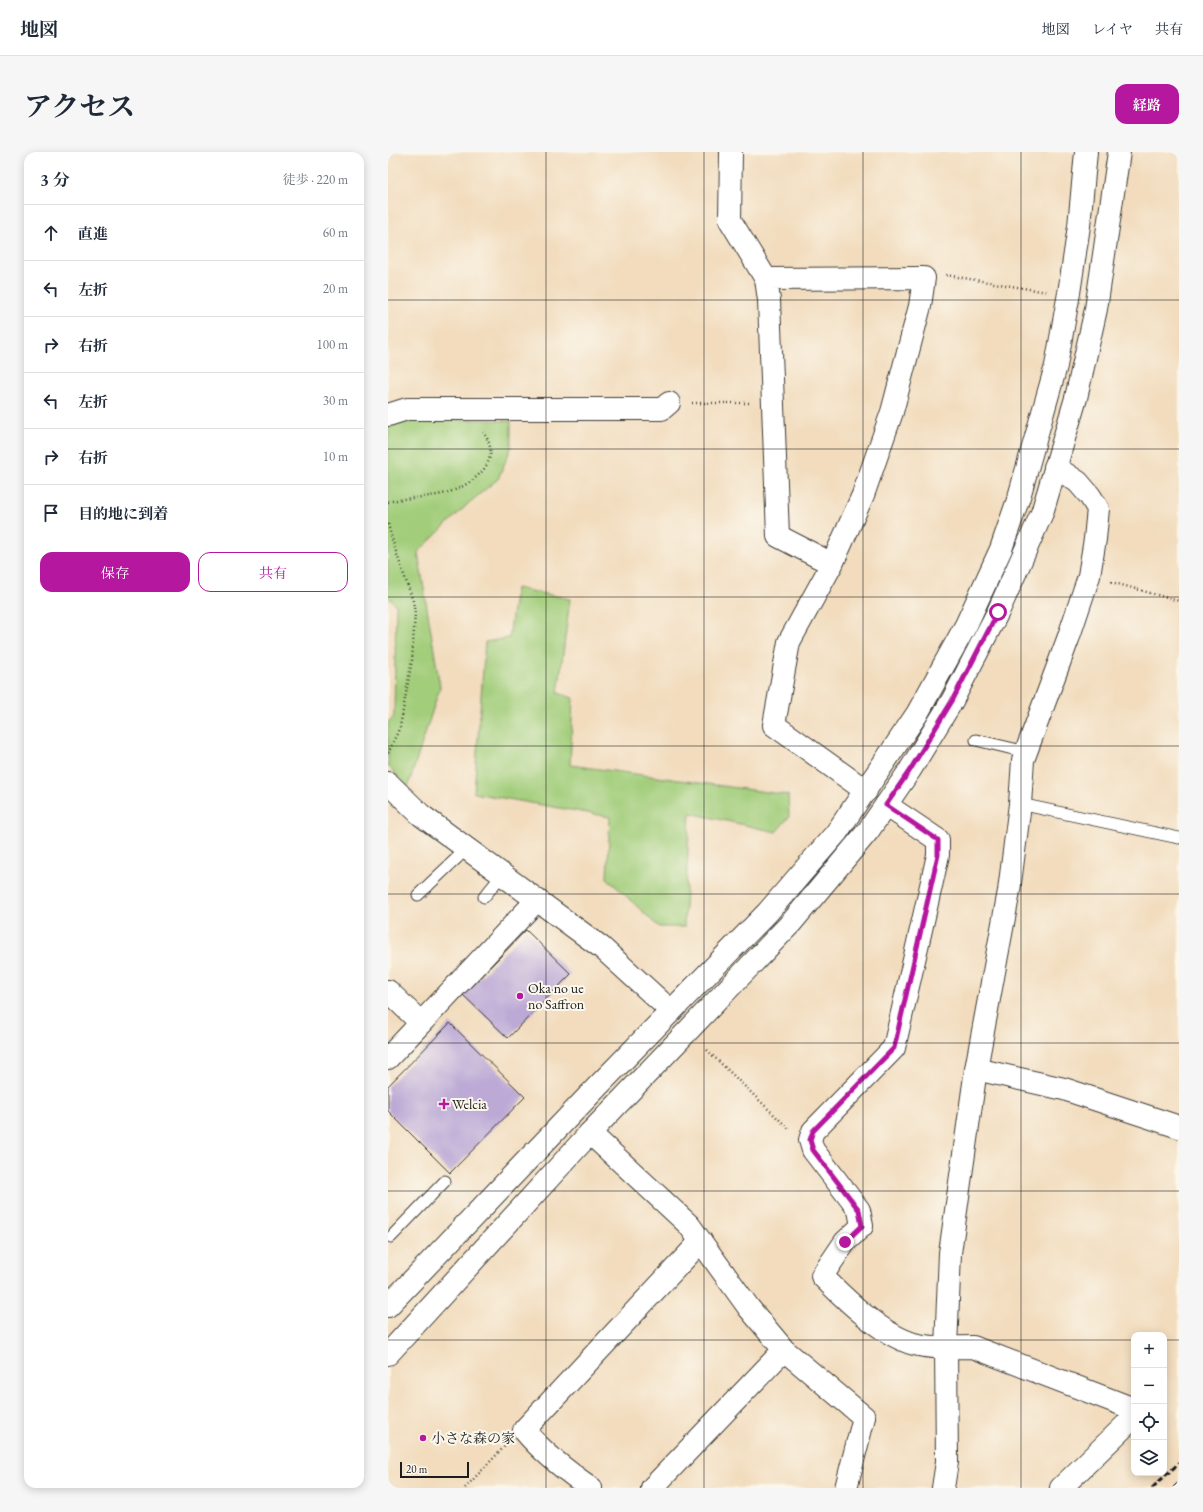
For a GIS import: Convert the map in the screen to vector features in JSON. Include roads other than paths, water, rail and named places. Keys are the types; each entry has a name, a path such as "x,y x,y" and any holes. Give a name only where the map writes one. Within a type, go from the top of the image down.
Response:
{"street":[{"path":"731,152 730,220 766,279 769,300 778,536 832,564"},
{"path":"388,1306 670,1011 767,913 837,832 917,714 966,625 1001,549 1019,497 1056,366 1070,293 1079,226 1086,152"},
{"path":"388,1354 590,1133 791,923 868,831 910,770 952,701 998,612 1042,513 1076,398 1096,309 1119,152"},
{"path":"766,279 924,278 920,306 892,412 863,495 832,564 789,642 774,725 866,791"},
{"path":"388,415 408,409 662,409 669,404"},
{"path":"943,1488 947,1462 946,1347 950,1253 976,1069 1009,891 1020,804 1023,760 1068,639 1089,576 1096,539 1098,509 1090,496 1078,482 1055,467"},
{"path":"388,783 421,815 601,947 670,1011"},
{"path":"886,805 938,840 938,855 894,1048 813,1131 810,1140 813,1150 859,1210 862,1226 845,1242 822,1276 848,1302 887,1331 914,1344 946,1347 973,1347 1131,1408"},
{"path":"388,1058 537,900"},
{"path":"388,991 421,1023"},
{"path":"976,1069 1064,1089 1179,1127"},
{"path":"590,1133 689,1225 749,1308 784,1350 864,1417 846,1488"},
{"path":"591,1488 570,1474 537,1446 524,1430 701,1241"},
{"path":"652,1488 784,1350"},
{"path":"1061,1488 1131,1420"}],"lane":[{"path":"976,740 1026,752"},
{"path":"1020,804 1179,838"},
{"path":"418,895 466,848"},
{"path":"484,897 502,875"},
{"path":"389,1237 445,1181"}],"railway":[{"path":"1152,1488 1179,1463"},
{"path":"1174,1488 1179,1483"}],"place":[{"name":"Oka no ue no Saffron","path":"520,996"},
{"name":"Welcia","path":"444,1104"},
{"name":"小さな森の家","path":"423,1438"}]}
